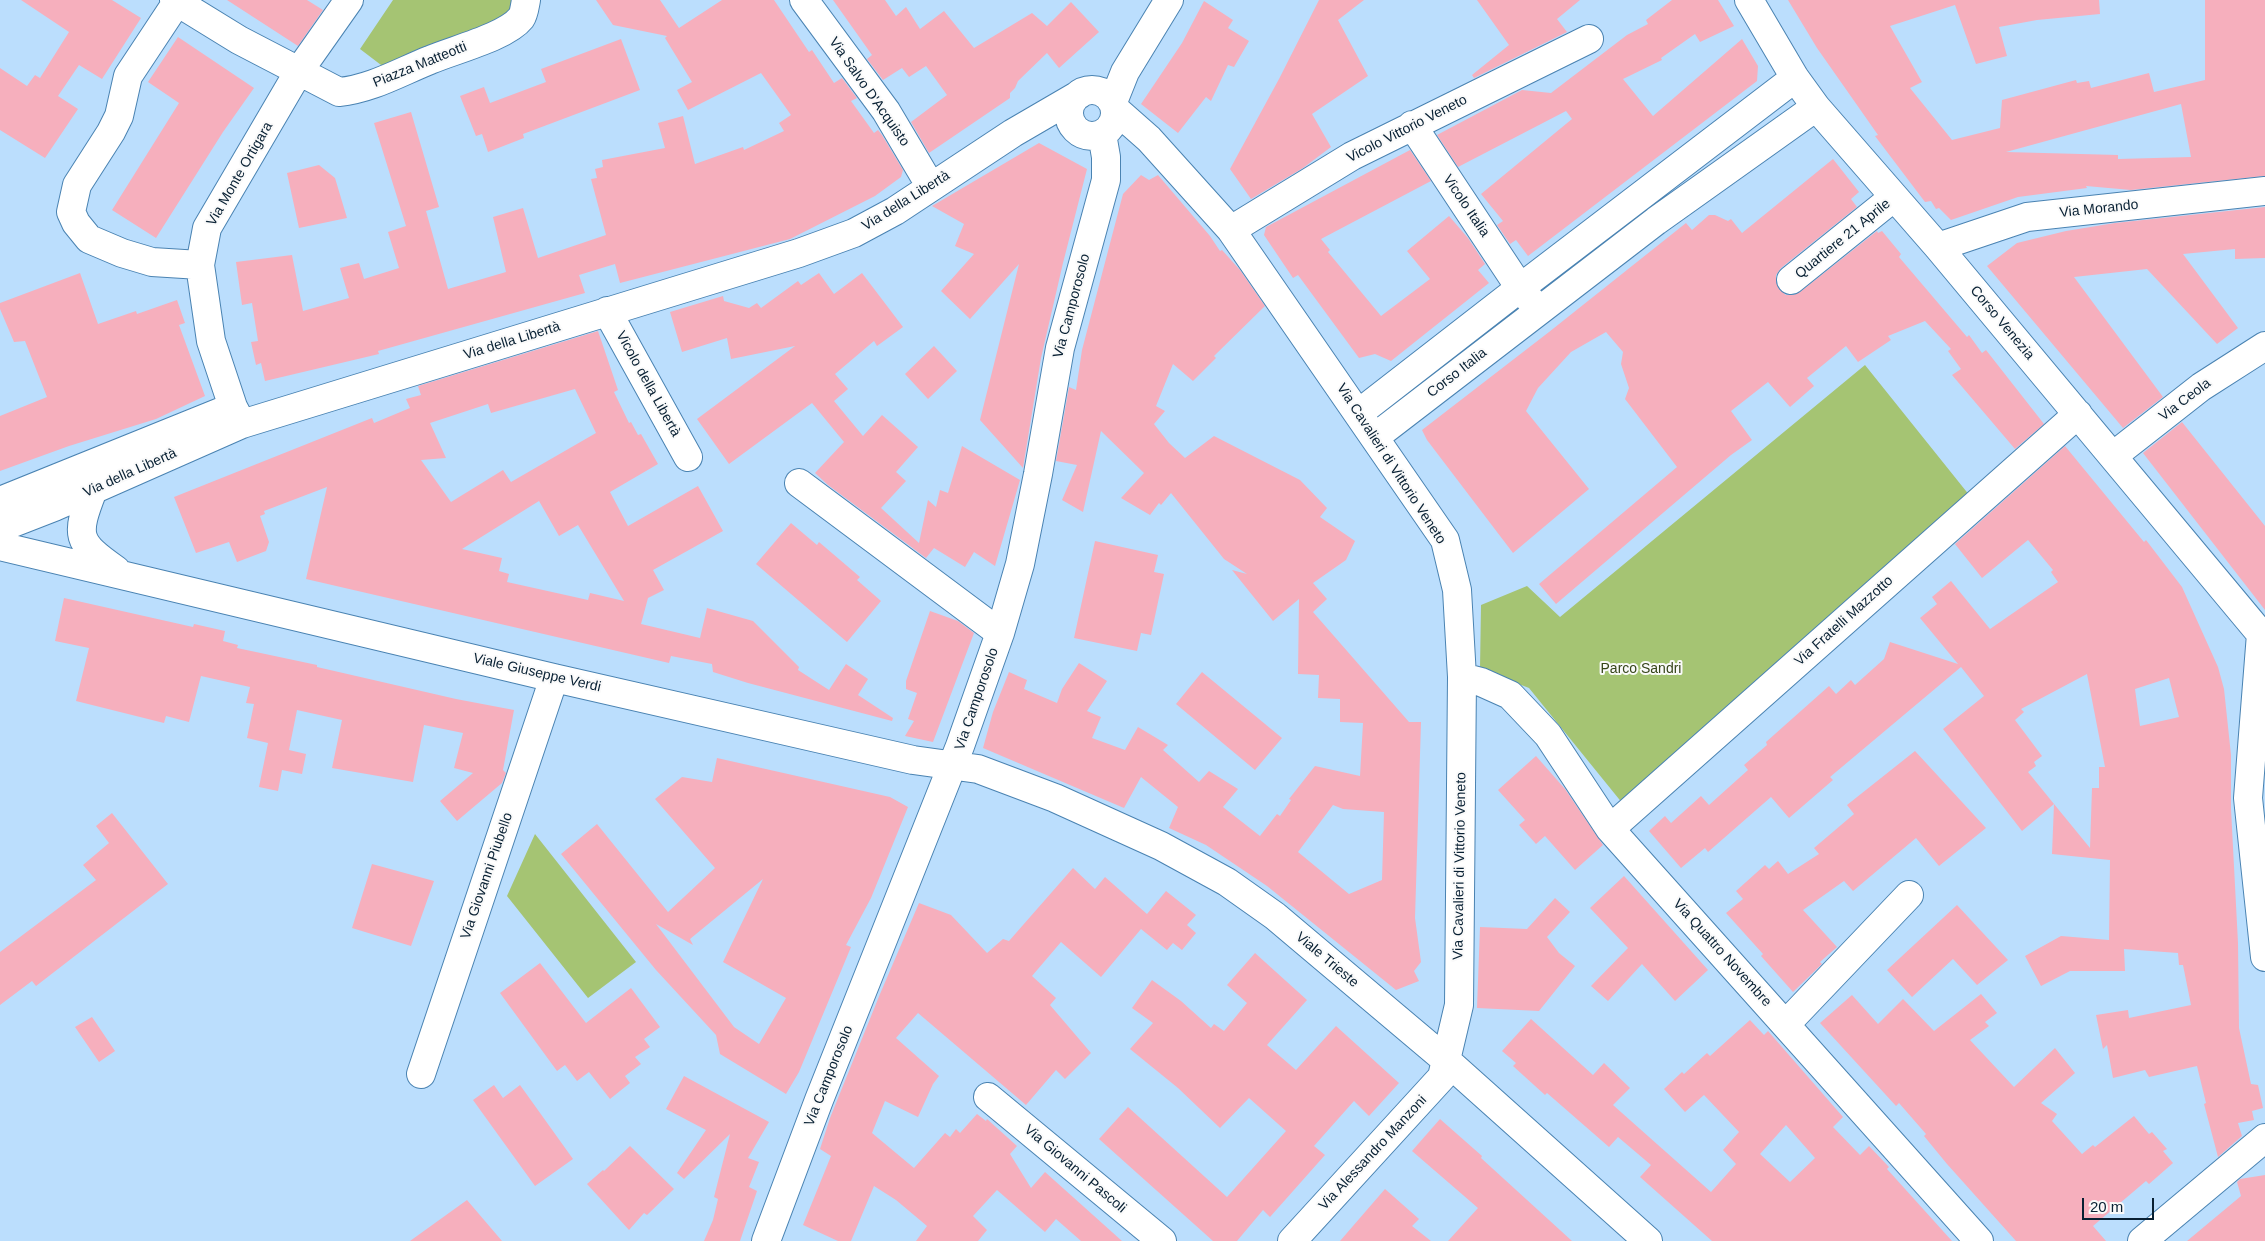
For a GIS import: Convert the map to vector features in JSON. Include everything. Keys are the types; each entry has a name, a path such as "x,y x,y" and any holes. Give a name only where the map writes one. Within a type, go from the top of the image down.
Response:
{"street":[{"name":"Via Monte Ortigara","path":"237,415 211,341 200,264 207,228 299,71 349,0"},
{"name":"Piazza Matteotti","path":"175,1 239,40 339,92 352,91 504,32 522,18 526,0"},
{"name":"Via Salvo D'Acquisto","path":"804,0 886,111 931,186"},
{"path":"1102,110 1168,0"},
{"name":"Corso Venezia","path":"1749,0 1795,78 1816,106 1938,247 2264,635"},
{"path":"175,1 128,76 119,116 77,185 71,212 76,223 89,239 122,253 152,262 200,264"},
{"name":"Vicolo Vittorio Veneto","path":"1231,230 1352,156 1588,39"},
{"name":"Corso Italia","path":"1359,413 1795,78"},
{"name":"Corso Italia","path":"1375,437 1656,221 1816,106"},
{"name":"Via della Libertà","path":"1012,133 1102,110"},
{"name":"Via della Libertà","path":"0,528 47,501 93,490 237,415 607,311 799,253 854,233 895,211 1012,133 1042,124 1054,123 1074,127 1087,136 1102,110"},
{"name":"Via Cavalieri di Vittorio Veneto","path":"1102,110 1149,138 1231,230 1445,540 1457,590 1462,677 1459,1005 1447,1061"},
{"name":"Via Camporosolo","path":"766,1241 819,1100 953,765 1000,633 1020,564 1060,348 1106,180 1102,110"},
{"name":"Vicolo Italia","path":"1412,125 1520,288"},
{"name":"Via Morando","path":"1938,247 2027,217 2265,191"},
{"name":"Quartiere 21 Aprile","path":"1792,280 1894,197"},
{"path":"1638,198 1656,221"},
{"path":"1520,288 1538,310"},
{"name":"Vicolo della Libertà","path":"607,311 688,457"},
{"name":"Via Ceola","path":"2112,456 2201,387 2264,348"},
{"name":"Via Fratelli Mazzotto","path":"1610,829 2078,414"},
{"path":"0,501 47,501 237,415"},
{"path":"799,483 1000,633"},
{"path":"81,536 82,520 93,490"},
{"name":"Viale Giuseppe Verdi","path":"47,501 62,520 81,536 92,553 122,574"},
{"name":"Viale Giuseppe Verdi","path":"0,546 554,678 913,760 953,765"},
{"path":"2264,635 2248,798 2265,957"},
{"name":"Via Quattro Novembre","path":"1462,677 1481,682 1510,695 1548,735 1610,829 1979,1241"},
{"name":"Via Giovanni Piubello","path":"421,1074 554,678"},
{"name":"Viale Trieste","path":"953,765 978,769 1055,798 1161,846 1227,882 1275,916 1447,1061 1648,1241"},
{"path":"1786,1024 1909,895"},
{"name":"Via Alessandro Manzoni","path":"1292,1241 1438,1083 1447,1061"},
{"name":"Via Giovanni Pascoli","path":"988,1097 1162,1241"},
{"path":"2142,1241 2265,1138"}],"green space":[{"path":"393,0 517,0 511,14 385,68 360,49"},
{"name":"Parco Sandri","path":"1865,365 1974,501 1623,804 1529,688 1480,669 1481,605 1527,586 1560,617"},
{"path":"535,834 636,962 588,998 507,896"}],"building":[{"path":"21,0 112,0 141,18 102,79 79,65 58,96 78,109 45,158 0,130 0,68 27,86 35,75 40,78 69,32"},
{"path":"227,0 307,0 323,10 298,46"},
{"path":"596,0 660,0 679,28 722,0 774,0 809,52 812,50 834,83 842,78 857,98 851,101 874,133 878,130 882,135 903,170 901,177 875,196 790,239 620,283 615,264 579,275 585,293 378,351 379,354 265,381 261,363 256,365 251,342 258,341 252,303 242,305 236,262 292,255 303,311 349,298 340,268 359,263 364,279 399,268 388,232 406,226 374,123 411,112 439,207 426,211 448,289 506,272 493,217 523,208 538,258 606,235 591,179 597,178 595,169 603,167 602,160 665,148 658,123 683,116 695,164 743,147 744,150 784,131 779,123 791,115 761,73 688,110 677,90 692,82 665,38 667,36 613,25"},
{"path":"833,0 885,0 896,16 906,7 920,29 944,11 974,48 1032,13 1047,26 1071,2 1099,32 1059,68 1047,53 1018,81 1010,93 1010,98 929,153 911,122 947,95 926,66 909,77 902,68 883,80 867,59 872,55"},
{"path":"1319,0 1364,0 1338,20 1368,76 1312,114 1331,147 1303,168 1251,199 1230,169"},
{"path":"1477,0 1580,0 1557,19 1567,32 1474,78 1472,75 1509,45"},
{"path":"1672,0 1718,0 1734,26 1700,42 1695,34 1661,58 1662,60 1623,79 1653,116 1742,39 1758,66 1757,81 1528,256 1516,240 1510,244 1497,225 1503,221 1481,194 1572,119 1566,111 1458,167 1437,135 1522,90 1551,93 1627,35 1648,24 1646,20"},
{"path":"1788,0 2099,0 2100,14 2037,20 1999,27 2007,56 1976,64 1955,5 1890,26 1922,82 1910,88 1952,140 2000,128 2002,100 2076,80 2077,83 2089,81 2091,88 2149,73 2154,92 2205,80 2205,0 2265,0 2265,176 2131,190 2086,186 2087,188 2018,197 1951,220 1939,208 1936,209 1931,201 1925,202 1875,136 1878,135 1817,48","holes":["2181,104 2191,157 2118,159 2118,155 2006,152"]},
{"path":"1204,1 1233,20 1228,28 1249,41 1234,67 1228,65 1211,101 1206,97 1178,133 1141,104 1182,43"},
{"path":"178,37 254,88 223,132 156,238 112,210 179,103 148,82"},
{"path":"621,39 640,90 523,134 524,138 488,152 482,134 476,136 460,96 484,87 490,103 546,82 541,69"},
{"path":"1039,143 1087,169 1041,358 1023,468 980,420 1019,264 970,319 941,291 974,254 955,246 964,224 932,206"},
{"path":"1410,150 1431,181 1321,239 1330,250 1328,252 1381,316 1430,279 1407,251 1449,216 1468,238 1485,264 1478,270 1489,283 1391,361 1375,354 1359,358 1298,275 1293,278 1264,235 1266,227"},
{"path":"1833,159 1859,192 1851,199 1857,207 1781,268 1776,275 1779,289 1786,295 1800,292 1877,231 1878,233 1882,231 1901,254 1899,257 1967,337 1969,335 1982,353 1986,350 2044,424 2015,449 1952,375 1961,369 1948,351 1951,349 1925,321 1888,336 1891,340 1858,362 1846,346 1807,378 1814,386 1790,407 1768,382 1731,411 1752,440 1731,455 1556,604 1539,584 1677,467 1625,399 1629,388 1621,364 1623,352 1606,332 1571,352 1538,388 1526,411 1589,489 1513,553 1427,440 1422,430 1686,223 1692,230 1709,215 1715,215 1728,221 1731,219 1742,233"},
{"path":"319,165 335,178 347,218 299,228 287,173"},
{"path":"1141,175 1149,180 1158,175 1210,236 1220,251 1222,250 1240,270 1265,306 1214,356 1216,358 1193,381 1173,364 1156,406 1165,411 1154,424 1169,443 1185,458 1214,436 1300,480 1327,508 1320,517 1355,541 1346,560 1313,583 1327,599 1313,612 1409,722 1421,722 1415,918 1421,962 1414,971 1419,981 1396,990 1267,886 1206,845 1169,828 1178,807 1141,777 1124,808 983,748 993,712 1009,672 1027,680 1024,689 1057,703 1062,689 1079,663 1107,681 1087,711 1101,717 1092,738 1125,750 1138,727 1168,745 1163,750 1199,782 1209,771 1238,789 1223,807 1260,836 1277,814 1280,816 1291,800 1289,799 1315,766 1360,776 1363,723 1340,722 1340,699 1318,698 1319,675 1298,674 1299,599 1273,621 1232,570 1247,574 1224,559 1171,493 1161,505 1159,503 1150,515 1121,498 1144,473 1101,431 1083,512 1062,500 1077,465 1056,461 1069,387 1076,390 1082,350 1123,194","holes":["1333,805 1343,809 1384,812 1382,880 1349,894 1298,852"]},
{"path":"2265,207 2265,258 2235,259 2235,249 2183,254 2238,328 2217,344 2147,269 2074,277 2163,397 2123,428 1987,266 2017,243 2066,231 2115,223"},
{"path":"80,273 98,324 136,311 137,314 177,300 185,323 179,325 205,396 156,419 69,446 0,471 0,416 47,397 25,341 14,342 0,309 0,303"},
{"path":"819,273 834,294 862,273 903,327 877,346 874,341 835,374 848,389 834,401 863,436 882,415 918,447 896,472 906,481 881,508 919,543 928,500 936,507 940,490 948,493 962,446 1020,480 995,566 974,552 965,567 934,548 926,558 828,485 815,473 844,442 812,403 729,464 697,419 795,346 731,359 727,338 682,352 670,312 723,296 724,301 749,308 757,303 761,308 798,281 801,285"},
{"path":"598,331 618,390 614,392 629,423 631,422 638,435 641,434 658,464 610,492 628,526 698,486 723,531 653,570 664,590 648,598 641,624 700,638 707,608 753,621 799,667 798,670 829,690 846,664 868,679 858,695 893,718 892,721 713,672 712,664 671,656 669,663 306,579 327,487 264,511 265,514 260,516 269,542 266,551 237,562 229,542 196,553 174,497 372,418 374,423 410,408 406,399 421,395 418,386","holes":["575,389 596,433 511,482 503,470 451,502 421,460 446,458 430,423 488,404 491,413","539,501 559,536 578,525 624,601 590,593 588,600 507,582 509,574 499,571 502,558 462,549"]},
{"path":"934,346 957,371 928,399 905,374"},
{"path":"2182,422 2265,526 2265,610 2143,453"},
{"path":"2065,446 2144,542 2146,540 2182,587 2218,667 2224,689 2231,755 2231,809 2238,943 2239,1028 2251,1084 2258,1085 2263,1108 2252,1111 2254,1120 2238,1123 2242,1136 2218,1157 2204,1104 2206,1103 2197,1066 2149,1077 2145,1070 2113,1078 2107,1045 2103,1049 2096,1015 2128,1010 2129,1018 2191,1005 2183,965 2179,965 2178,953 2124,949 2125,971 2070,971 2041,986 2025,956 2061,936 2109,940 2110,860 2052,854 2054,804 2022,831 1943,729 1984,696 1961,667 1830,777 1833,780 1789,818 1771,797 1708,852 1705,848 1681,868 1649,831 1665,816 1671,823 1701,796 1709,805 1748,770 1744,765 1767,745 1766,742 1829,686 1836,694 1851,680 1855,685 1884,659 1890,642 1958,664 1920,618 1937,604 1932,597 1951,581 1990,629 2058,582 2051,572 2053,570 2028,540 1982,578 1955,544","holes":["2087,674 2105,767 2099,767 2099,788 2092,788 2090,848 2028,772 2036,766 2034,762 2042,756 2015,720 2024,712 2021,709","2169,678 2179,717 2140,726 2135,689"]},
{"path":"791,523 817,545 819,542 860,577 857,580 881,601 847,642 756,564"},
{"path":"1095,541 1158,555 1154,572 1164,574 1151,635 1141,633 1137,651 1074,638"},
{"path":"64,598 193,627 194,624 225,631 223,641 238,645 237,648 317,665 317,667 456,699 514,710 503,770 506,773 502,783 457,821 440,801 473,773 454,768 463,733 424,725 413,782 332,768 342,720 297,710 289,750 306,754 302,774 282,770 278,791 259,787 268,743 247,738 254,704 246,703 250,687 201,676 189,722 166,716 164,723 76,701 89,648 55,641"},
{"path":"930,611 958,621 974,633 933,742 905,736 914,721 908,719 917,693 906,689 906,681"},
{"path":"1202,672 1282,738 1255,770 1176,704"},
{"path":"1915,751 1986,828 1939,866 1916,838 1853,891 1844,881 1803,910 1837,947 1820,962 1822,964 1793,992 1761,956 1763,954 1726,913 1743,899 1736,891 1765,865 1769,869 1778,861 1788,874 1819,854 1814,848 1854,814 1847,805"},
{"path":"1536,756 1565,789 1603,845 1575,870 1545,836 1536,844 1519,825 1525,820 1498,790"},
{"path":"717,758 890,797 908,807 871,898 846,945 851,947 799,1072 786,1094 720,1054 716,1035 656,970 561,854 597,824 668,912 715,868 655,799 682,777 712,782","holes":["763,879 723,962 786,998 759,1044 734,1027 656,924 693,945 690,939"]},
{"path":"112,813 168,884 36,986 32,981 0,1005 0,952 96,880 83,865 109,843 96,826"},
{"path":"372,864 434,881 411,946 352,928"},
{"path":"1073,868 1095,889 1105,877 1147,914 1166,891 1196,915 1187,925 1196,933 1182,950 1173,943 1167,950 1141,929 1101,977 1061,942 1032,976 1056,998 1050,1005 1091,1053 1065,1079 1056,1070 1026,1105 918,1013 896,1038 939,1076 933,1084 918,1117 885,1101 872,1133 914,1168 945,1133 950,1137 956,1129 960,1133 977,1114 986,1121 987,1119 1017,1146 1010,1154 1031,1188 1045,1172 1122,1241 1081,1241 1056,1219 1045,1232 997,1190 973,1216 987,1230 978,1241 916,1241 927,1226 896,1200 874,1186 851,1241 838,1241 803,1225 831,1156 820,1149 830,1118 919,903 951,915 987,953 1003,939 1009,941"},
{"path":"1624,876 1708,970 1675,1001 1642,964 1608,1001 1591,986 1628,948 1590,908"},
{"path":"1555,898 1570,912 1547,937 1559,953 1575,966 1539,1011 1477,1008 1480,927 1527,929"},
{"path":"1957,905 2008,960 1977,985 1953,959 1912,997 1887,970"},
{"path":"1255,953 1307,1000 1267,1045 1296,1070 1336,1026 1399,1083 1369,1116 1354,1101 1314,1146 1325,1155 1270,1217 1263,1210 1237,1241 1213,1241 1099,1139 1128,1107 1227,1197 1286,1131 1249,1098 1220,1128 1178,1088 1130,1049 1153,1023 1132,1008 1152,980 1181,1001 1211,1028 1214,1024 1224,1031 1247,1003 1227,985"},
{"path":"540,963 586,1023 631,988 660,1027 644,1039 650,1047 635,1057 641,1064 625,1076 630,1083 610,1099 589,1072 577,1081 565,1065 557,1071 500,993"},
{"path":"1981,994 1997,1013 1985,1022 1989,1026 1970,1040 2014,1087 2055,1048 2075,1073 2041,1103 2057,1114 2052,1121 2082,1154 2093,1145 2095,1147 2134,1116 2149,1134 2152,1132 2167,1149 2163,1151 2173,1163 2149,1184 2146,1181 2093,1226 2106,1241 2016,1241 1947,1164 1924,1136 1926,1134 1899,1103 1896,1106 1820,1023 1852,995 1878,1024 1903,999 1934,1031"},
{"path":"92,1017 115,1051 99,1062 75,1027"},
{"path":"1531,1019 1593,1075 1604,1063 1630,1088 1613,1105 1711,1192 1736,1164 1723,1150 1739,1132 1704,1095 1685,1112 1664,1089 1707,1053 1710,1056 1750,1020 1764,1035 1768,1031 1843,1117 1833,1127 1860,1155 1869,1146 1889,1167 1887,1169 1952,1241 1712,1241 1640,1177 1651,1165 1618,1137 1609,1147 1547,1093 1545,1095 1513,1066 1516,1063 1502,1051","holes":["1786,1125 1815,1158 1790,1182 1760,1154"]},
{"path":"684,1076 769,1122 748,1158 759,1162 749,1187 757,1191 740,1241 704,1241 713,1220 718,1199 714,1197 730,1134 684,1179 677,1173 706,1130 666,1109"},
{"path":"494,1085 503,1098 520,1085 573,1159 535,1186 473,1100"},
{"path":"1440,1119 1572,1241 1448,1241 1478,1208 1412,1151"},
{"path":"630,1146 674,1189 647,1215 644,1213 629,1230 587,1184 604,1171"},
{"path":"2265,1175 2265,1241 2187,1241 2241,1196 2237,1182 2240,1179"},
{"path":"1385,1189 1419,1219 1412,1226 1431,1241 1340,1241"},
{"path":"467,1200 502,1241 410,1241"}]}
